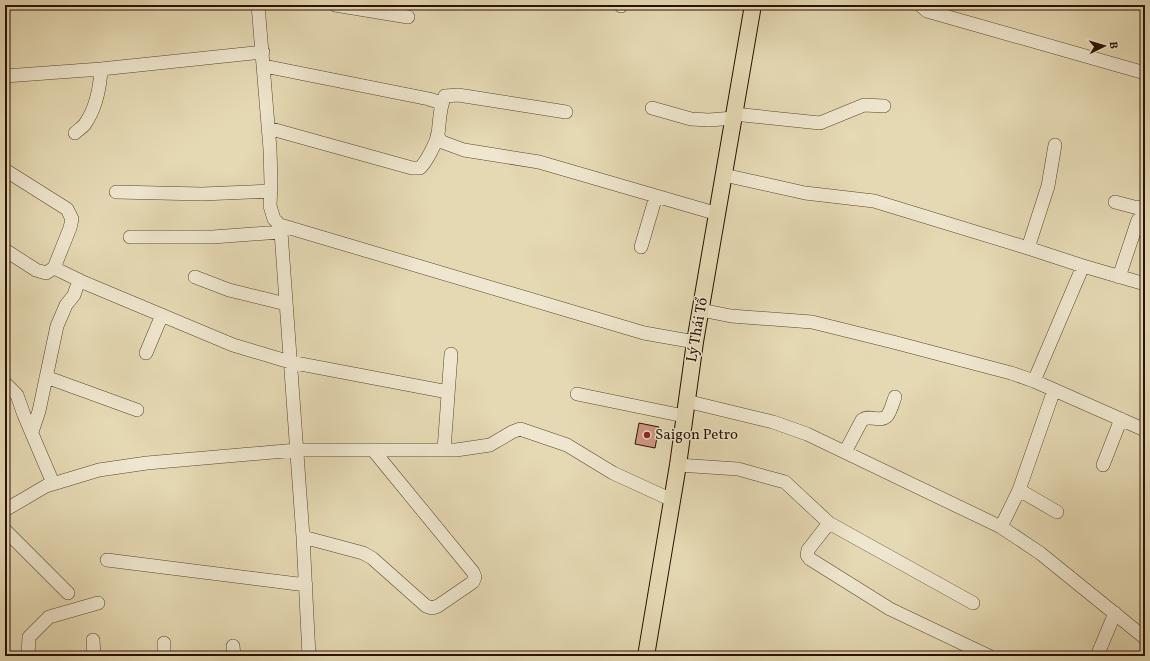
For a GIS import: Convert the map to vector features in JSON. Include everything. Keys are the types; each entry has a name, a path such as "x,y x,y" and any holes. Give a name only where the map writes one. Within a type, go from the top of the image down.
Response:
{"main road":[{"name":"Lý Thái Tổ","path":"646,656 678,465 695,342 718,214 752,5"}],"street":[{"path":"258,5 268,128 271,191 270,206 274,219 280,229 286,304 303,537 309,656"},
{"path":"335,5 408,17"},
{"path":"920,5 927,11 1145,73"},
{"path":"5,76 101,69 262,52"},
{"path":"264,66 429,99 441,103"},
{"path":"75,133 85,125 96,99 100,83 101,69"},
{"path":"268,128 412,168 420,168 437,136 441,103 445,96 458,95 566,112"},
{"path":"652,108 691,119 709,120 734,116 820,123 864,105 884,106"},
{"path":"437,136 442,142 464,150 538,162 718,214"},
{"path":"1028,248 1048,186 1055,145"},
{"path":"5,170 67,209 72,219 70,228 54,268 46,272 36,270 5,250"},
{"path":"724,175 805,193 874,201 1145,284"},
{"path":"116,192 202,194 271,191"},
{"path":"641,247 656,196"},
{"path":"1115,202 1138,208 1145,206"},
{"path":"1119,277 1138,220"},
{"path":"130,237 213,237 280,229 644,333 695,342"},
{"path":"1034,381 1083,266"},
{"path":"54,268 233,345 290,362 448,392"},
{"path":"195,277 229,290 286,304"},
{"path":"32,432 39,411 57,326 66,305 74,295 79,280"},
{"path":"701,310 731,316 812,322 893,342 1011,373 1034,381 1122,419 1144,425"},
{"path":"146,353 162,315"},
{"path":"444,450 451,354"},
{"path":"46,377 137,410"},
{"path":"5,383 17,395 54,483"},
{"path":"1001,527 1019,490 1054,390"},
{"path":"577,394 685,408 773,422 807,434 1001,527 1040,553 1145,638"},
{"path":"845,452 862,420 865,418 883,419 888,415 895,397"},
{"path":"1103,465 1122,419"},
{"path":"5,510 46,486 99,470 147,463 297,450 456,450 490,445 520,429 567,445 613,473 672,500"},
{"path":"303,537 372,558 426,606 432,608 438,606 473,582 475,577 473,572 373,450"},
{"path":"678,465 738,469 785,482 829,524 973,602"},
{"path":"1019,490 1057,512"},
{"path":"829,524 808,550 807,555 810,559 890,609 989,656"},
{"path":"5,530 68,593"},
{"path":"107,560 306,585"},
{"path":"28,656 29,637 49,617 98,603"},
{"path":"1097,656 1115,613"},
{"path":"93,640 94,656"},
{"path":"164,643 164,656"}],"building":[{"name":"Saigon Petro","path":"639,423 659,427 655,448 635,444"}],"place":[{"name":"Saigon Petro","path":"647,435"}]}
